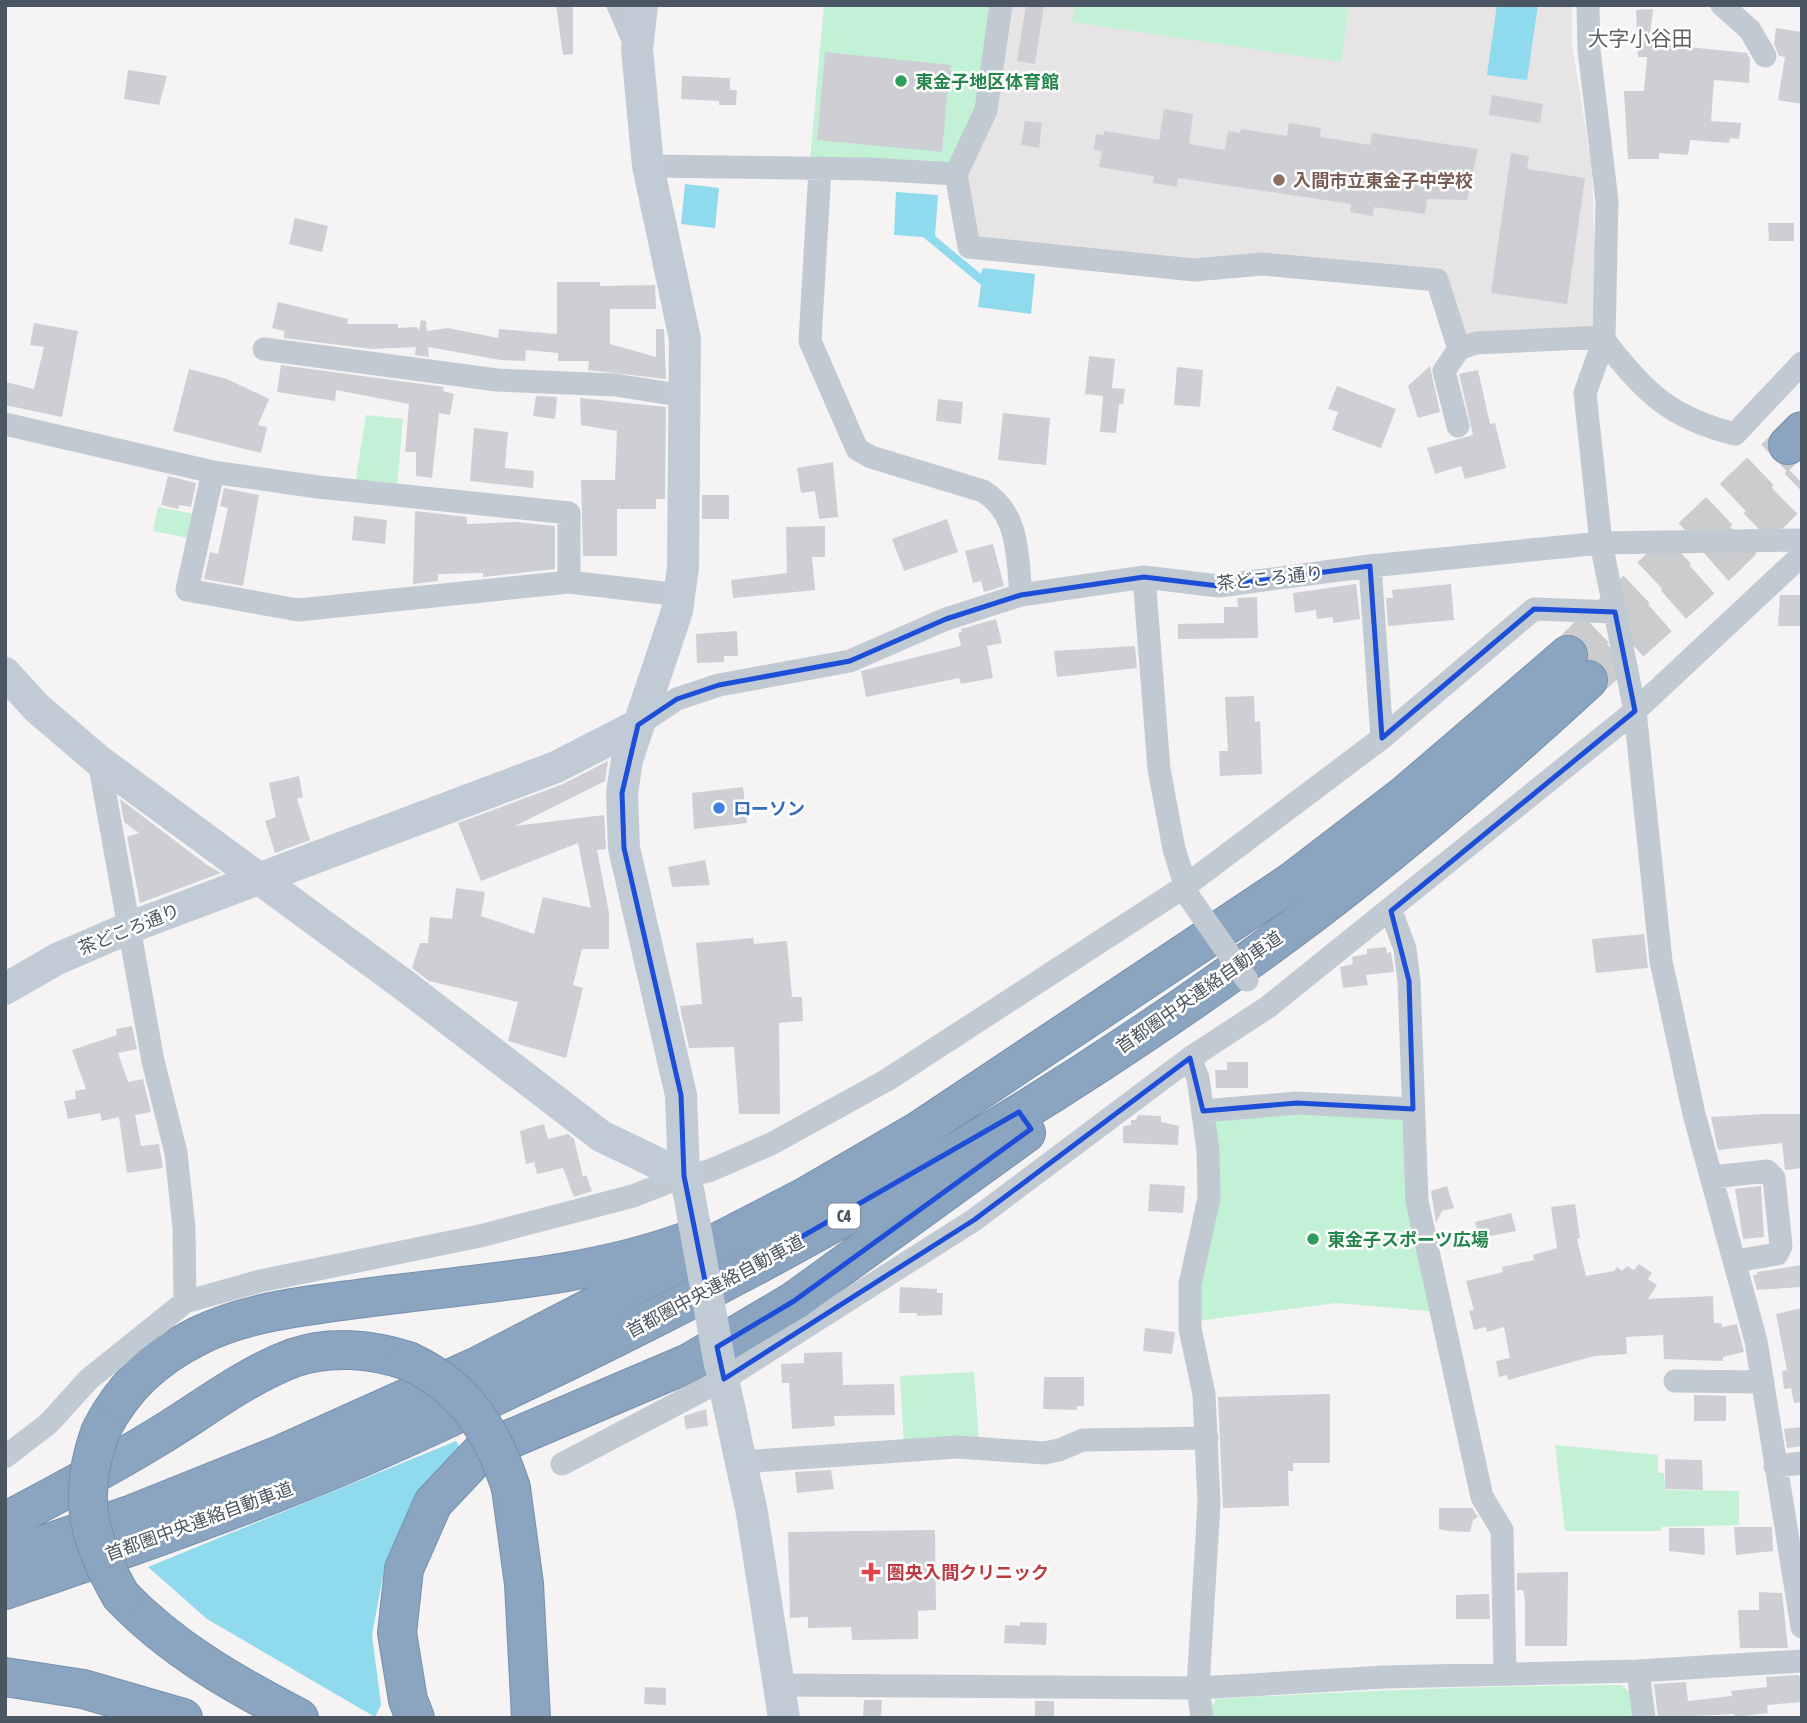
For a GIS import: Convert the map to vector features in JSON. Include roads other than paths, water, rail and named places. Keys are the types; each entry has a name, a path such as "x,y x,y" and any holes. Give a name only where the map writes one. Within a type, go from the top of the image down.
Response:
{"highway":[{"name":"首都圏中央連絡自動車道","path":"5,1558 130,1515 282,1454 478,1366 805,1197 931,1122 1290,883 1405,794 1578,668 1517,745 1314,912 1160,1021 1059,1088 811,1235 659,1317 498,1395 295,1485 5,1590"},
{"path":"415,1718 408,1700 397,1633 404,1569 432,1503 482,1451 689,1363 794,1301 968,1177 1314,912"},
{"path":"299,1718 198,1662 152,1629 121,1596 103,1565 88,1521 86,1485 100,1430 115,1402 135,1378 161,1358 199,1336 257,1316 308,1305 579,1269 648,1254 805,1197"},
{"path":"5,1522 128,1455 257,1375 294,1358 333,1350 361,1350 408,1361 429,1370 453,1388 478,1416 500,1454 511,1489 524,1584 531,1718"},
{"path":"5,1677 83,1689 183,1718"}],"street":[{"path":"618,5 637,49"},
{"path":"642,5 637,49 648,166 680,306 685,339 685,396 680,595 657,674 627,760 622,793 624,848 681,1095 686,1185 741,1462 784,1718"},
{"path":"1000,5 986,110 956,174 970,247 1194,270 1262,264 1437,280 1459,349"},
{"path":"1588,5 1589,50 1607,201 1604,339 1585,393 1601,543 1635,711 1661,961 1694,1114 1736,1261 1763,1382 1802,1627"},
{"path":"1722,5 1750,30 1765,56"},
{"path":"648,166 956,174"},
{"path":"820,170 810,341 857,449 871,457 983,491 998,500 1008,514 1015,536 1021,595"},
{"path":"1458,426 1444,371 1459,349 1476,343 1604,339"},
{"path":"1604,339 1633,378 1659,402 1705,426 1735,433 1802,363"},
{"path":"264,349 497,380 615,384 685,396"},
{"path":"5,424 213,472 318,487 569,513 569,582"},
{"path":"213,472 187,590 298,610 569,582 680,595"},
{"name":"茶どころ通り","path":"5,989 57,960 131,927 556,767 638,725 687,696 719,685 850,661 946,619 1021,595 1144,577 1219,586 1370,566 1601,543 1802,540"},
{"path":"562,1464 722,1372 974,1220 1190,1058 1268,1007 1391,911 1635,711 1802,555"},
{"path":"1370,566 1382,738"},
{"path":"1144,577 1159,769 1187,892 1268,1007"},
{"path":"5,1457 48,1424 89,1379 184,1302 260,1281 480,1236 686,1185 709,1171 771,1144 887,1080 1187,892 1382,738 1534,609 1615,612"},
{"path":"5,673 37,708 100,761 415,992 601,1136 686,1185"},
{"path":"100,761 158,1082 176,1153 184,1228 184,1302"},
{"path":"1391,911 1405,948 1409,981 1417,1200 1482,1497 1502,1530 1506,1674"},
{"path":"1190,1058 1198,1078 1203,1111 1208,1150 1209,1198 1190,1284 1190,1329 1204,1394 1209,1503 1198,1688 1202,1718"},
{"path":"1203,1111 1297,1103 1413,1109"},
{"path":"1713,1177 1767,1171 1774,1178 1781,1245 1777,1254 1736,1261"},
{"path":"1675,1381 1763,1382"},
{"path":"741,1462 957,1447 1044,1452 1059,1450 1083,1440 1207,1438"},
{"path":"1775,1466 1802,1463"},
{"path":"780,1685 1198,1688 1638,1671 1802,1661"},
{"path":"1638,1671 1644,1718"}],"water":[{"path":"1497,5 1538,5 1527,80 1487,75"},
{"path":"685,184 719,188 715,228 681,224"},
{"path":"896,192 938,195 935,236 981,274 983,268 1035,274 1031,314 978,307 981,285 923,237 894,235"},
{"path":"456,1441 463,1452 408,1513 384,1570 372,1635 381,1705 375,1717 207,1619 148,1567"}],"tunnel":[{"path":"1568,655 1788,445"},
{"path":"1588,680 1718,565 1802,483"}],"place":[{"name":"東金子地区体育館","path":"901,81"},
{"name":"入間市立東金子中学校","path":"1279,180"},
{"name":"ローソン","path":"719,808"},
{"name":"東金子スポーツ広場","path":"1313,1239"},
{"name":"圏央入間クリニック","path":"871,1572"}],"district":[{"name":"大字小谷田","path":"1640,38"}]}
